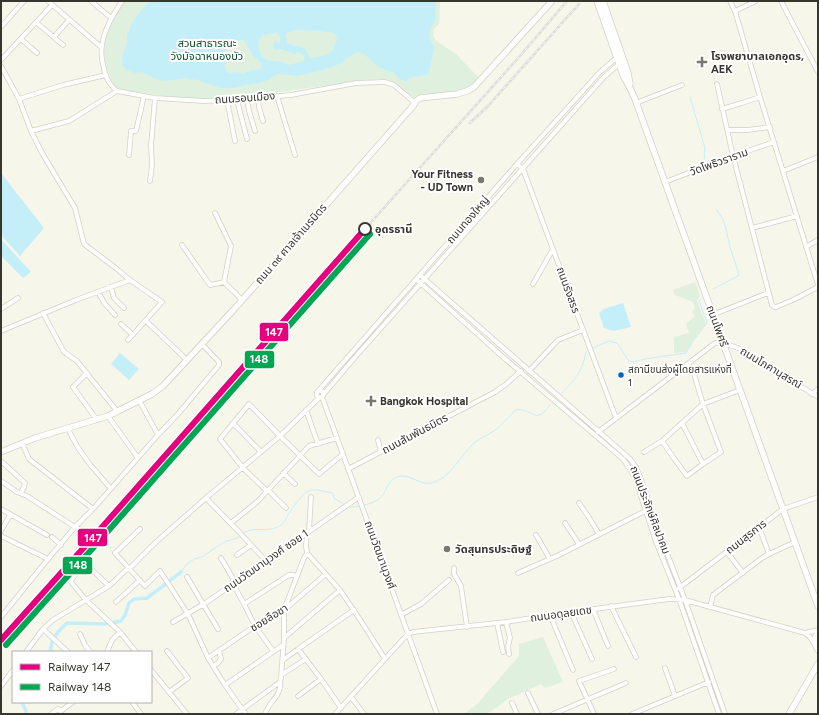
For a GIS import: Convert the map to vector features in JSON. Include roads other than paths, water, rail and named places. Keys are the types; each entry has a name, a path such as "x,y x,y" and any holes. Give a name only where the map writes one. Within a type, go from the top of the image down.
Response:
{"main road":[{"name":"ถนน ๓๙ ศาลเจ้าเนรมิตร","path":"1,452 35,438 108,416 152,394 163,386 242,300 420,98 457,94 474,87 552,1"},
{"name":"ถนนโพศรี","path":"597,1 621,60 628,72 631,90"},
{"name":"ถนนโพศรี","path":"603,1 618,43 623,75 631,90 665,182 818,606"},
{"path":"618,43 629,69 628,72"},
{"path":"817,648 815,639 818,631"},
{"path":"789,714 818,664"}],"street":[{"path":"1,27 24,1"},
{"path":"48,1 101,47"},
{"path":"91,1 111,18"},
{"path":"31,131 69,121 117,91 114,89 106,75 101,47 111,18 122,1"},
{"path":"716,84 768,293 772,305 776,307 793,300 818,286 782,171 736,11 730,1"},
{"path":"736,11 756,1"},
{"path":"781,1 818,72"},
{"path":"1,60 52,4"},
{"path":"54,37 70,20"},
{"path":"36,22 62,45"},
{"path":"21,38 37,53"},
{"name":"ถนนทองใหญ่","path":"319,390 517,164 600,72 614,60 621,60"},
{"name":"ถนนทองใหญ่","path":"27,651 43,629 53,620 109,586 206,498 280,436 321,396 604,77 621,60"},
{"path":"1,66 19,99 31,131 42,153 75,208 84,244 117,268 130,280 162,302 128,340"},
{"path":"600,72 604,77"},
{"path":"19,99 63,85 106,75"},
{"name":"ถนนรอบเมือง","path":"117,91 155,98 204,101 237,100 291,95 356,83 385,82 394,85 415,103"},
{"path":"636,104 682,85"},
{"path":"129,155 131,131 136,131 144,96"},
{"path":"277,96 295,155"},
{"path":"722,109 742,104 760,97"},
{"path":"150,181 155,98"},
{"path":"258,98 263,121"},
{"path":"247,99 249,111 256,132"},
{"path":"227,100 236,141"},
{"path":"237,100 248,139"},
{"path":"727,130 748,130 770,127"},
{"name":"วัดโพธิวราราม","path":"665,182 774,142"},
{"path":"782,171 818,157"},
{"name":"ถนนรังสรร","path":"517,164 523,169 616,418"},
{"path":"215,213 231,246 224,282"},
{"path":"752,228 796,216"},
{"path":"806,247 818,240"},
{"path":"182,245 210,285 224,282"},
{"path":"533,284 553,249"},
{"name":"ถนนประจักษ์ศิลปาคม","path":"420,276 599,431 630,459 636,467 726,714"},
{"path":"1,330 130,280"},
{"name":"ถนนประจักษ์ศิลปาคม","path":"416,280 520,372 594,434 622,459 630,469 635,478 655,539 679,599 719,714"},
{"path":"224,282 242,300"},
{"path":"110,287 114,298 124,308"},
{"path":"98,292 105,304 115,315"},
{"path":"712,315 768,293"},
{"path":"1,308 18,298"},
{"path":"43,314 64,352 77,361 117,411"},
{"path":"146,321 187,360"},
{"path":"467,325 472,321"},
{"path":"121,324 133,335"},
{"path":"476,333 480,328"},
{"path":"529,371 558,340 583,330"},
{"path":"594,434 715,343 723,343"},
{"name":"ถนนโภคานุสรณ์","path":"723,343 738,348 818,397"},
{"path":"1,617 48,559 178,414 219,365 219,362 202,344"},
{"path":"662,441 687,476 722,452 703,404 694,374 688,364"},
{"name":"ถนนสัมพันธมิตร","path":"348,469 495,392 525,367"},
{"path":"87,373 73,386 97,420"},
{"path":"330,377 335,381"},
{"path":"812,394 818,389"},
{"name":"ถนนวัฒนานุวงศ์","path":"319,390 317,394 321,396 343,454 436,714"},
{"path":"644,452 662,441 703,404 740,390"},
{"path":"139,400 158,435"},
{"path":"560,406 565,402"},
{"path":"286,508 243,468 220,439 249,404 319,474 343,454"},
{"path":"306,410 318,444"},
{"path":"108,416 138,458"},
{"path":"682,422 703,464"},
{"path":"233,423 261,452"},
{"path":"68,428 77,446 88,462 111,489"},
{"path":"231,523 256,502 309,446 337,438"},
{"path":"378,440 381,452"},
{"path":"22,443 28,459 93,509"},
{"path":"1,461 25,483 21,493"},
{"path":"283,473 295,484"},
{"path":"1,480 77,528 86,532"},
{"path":"311,497 306,546 307,553 340,590 385,659"},
{"name":"ถนนวัฒนานุวงศ์ ซอย 1","path":"173,622 204,604 358,497"},
{"name":"ถนนสุรการ","path":"675,590 681,588 783,508 818,497"},
{"path":"206,498 242,534 266,561"},
{"path":"579,503 599,534"},
{"path":"1,509 50,536 61,545"},
{"path":"518,573 550,559 651,509"},
{"path":"1,531 10,514"},
{"path":"565,523 579,544"},
{"path":"759,527 769,554"},
{"path":"140,529 115,553 145,586 160,571 188,614 208,658 246,714"},
{"path":"536,535 550,559"},
{"path":"1,536 48,559"},
{"path":"710,607 714,595 769,554 795,542"},
{"path":"237,555 251,545"},
{"path":"727,552 743,573"},
{"path":"265,714 279,692 283,660 284,610 296,576 307,553"},
{"path":"221,558 256,626 273,651"},
{"path":"454,568 454,574 461,586 467,627"},
{"path":"92,570 109,586"},
{"path":"77,573 71,582 86,600 120,632 135,651"},
{"name":"ซอยลือชา","path":"208,658 256,626 284,610 326,574"},
{"path":"244,604 289,575 296,576"},
{"path":"187,576 218,629"},
{"path":"116,602 140,580"},
{"path":"401,614 421,604 449,580"},
{"path":"284,638 340,590"},
{"name":"ถนนอดุลยเดช","path":"408,634 669,599 685,600 805,633 818,631"},
{"path":"611,606 636,657"},
{"path":"593,609 608,646"},
{"path":"283,660 354,610"},
{"path":"571,612 592,659"},
{"path":"550,615 573,670"},
{"path":"506,622 510,638 508,646 509,654"},
{"path":"497,623 503,652"},
{"path":"43,629 67,651"},
{"path":"107,651 112,640 120,632"},
{"path":"805,633 810,637 817,648"},
{"path":"80,634 84,644 89,651"},
{"path":"335,714 408,634"},
{"path":"225,685 283,645"},
{"path":"298,648 341,708"},
{"path":"167,651 188,678 169,692"},
{"path":"213,666 221,659 219,651"},
{"path":"281,674 306,659"},
{"path":"665,668 675,696"},
{"path":"594,714 579,681 614,669"},
{"path":"1,686 12,671"},
{"path":"152,671 187,714"},
{"path":"632,714 708,683 713,679"},
{"path":"298,696 322,680"},
{"path":"236,714 280,682"},
{"path":"553,714 626,683"},
{"path":"528,693 538,714"},
{"path":"351,697 364,714"},
{"path":"51,714 58,709 62,713 72,703"},
{"path":"133,703 141,714"},
{"path":"512,703 517,714"}],"water":[{"name":"สวนสาธารณะ วังมัจฉาหนองบัว","path":"150,1 436,1 435,22 429,34 434,48 429,74 409,78 407,82 399,79 394,73 378,67 364,54 357,52 335,66 326,69 297,76 278,74 259,83 231,88 220,88 197,80 185,78 165,81 156,79 142,72 134,73 126,70 122,64 127,35 138,14","holes":["298,30 334,33 337,38 331,52 325,56 310,58 305,49 287,43 286,34 291,31","276,33 280,37 280,43 275,41 273,44 274,50 281,49 294,54 299,52 304,57 304,61 288,65 281,62 266,60 260,53 258,43 264,35","243,39 255,58 260,62 262,66 259,70 254,69 243,74 237,72 229,73 226,70 223,53 233,43"]},
{"path":"1,173 44,228 20,256 1,235"},
{"path":"1,239 31,272 23,278 1,256"},
{"path":"623,303 631,327 621,330 604,328 599,313 604,309"},
{"path":"120,353 139,369 129,380 111,364"}],"waterway":[{"path":"690,97 705,148 704,160 699,166"},
{"path":"713,289 738,276 739,274 724,223 716,209"},
{"path":"593,348 609,341 617,343 628,360 633,362 686,353 707,323 699,301 701,299"},
{"path":"562,393 577,375 583,364 586,352"},
{"path":"364,505 374,502 380,498 390,483 397,477 402,476 425,483 435,482 441,479 446,476 473,444 494,431 516,410 525,410 538,416 550,405"},
{"path":"242,534 246,531 256,529 274,529 280,526 301,497 311,490 333,493 334,498 345,505"},
{"path":"348,507 361,506"},
{"path":"181,572 186,565 194,559 202,557 224,542 240,536"},
{"path":"50,651 55,636 67,623 104,624 121,621 125,615 129,603 134,599 147,598 181,572"},
{"path":"22,703 27,714"}],"railway":[{"path":"365,229 520,56 567,1"},
{"path":"470,123 488,106 579,4"}],"rail line":[{"name":"147","path":"1,640 365,229"},
{"name":"148","path":"6,645 370,234"}],"place":[{"name":"โรงพยาบาลเอกอุดร, AEK","path":"702,62"},
{"name":"Your Fitness - UD Town","path":"481,180"},
{"name":"อุดรธานี","path":"365,229"},
{"name":"สถานีขนส่งผู้โดยสารแห่งที่ 1","path":"621,375"},
{"name":"Bangkok Hospital","path":"371,401"},
{"name":"วัดสุนทรประดิษฐ์","path":"447,549"}]}
